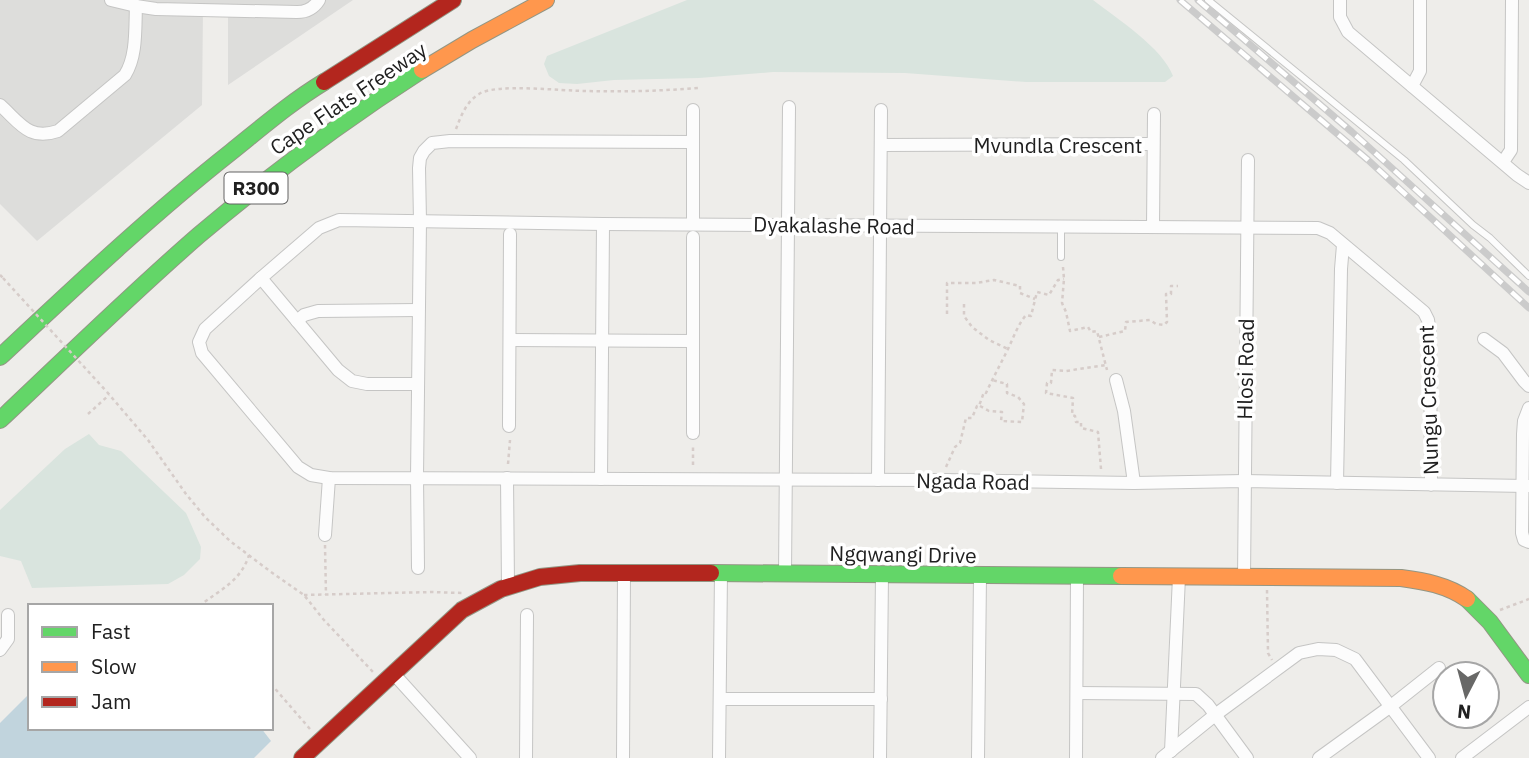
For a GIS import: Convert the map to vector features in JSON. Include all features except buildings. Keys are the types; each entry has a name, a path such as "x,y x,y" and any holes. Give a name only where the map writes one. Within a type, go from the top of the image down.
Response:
{"main road":[{"name":"Cape Flats Freeway","path":"0,357 132,233 302,94 453,0"},
{"name":"Cape Flats Freeway","path":"0,419 154,275 269,178 378,100 461,47 546,0"},
{"name":"Ngqwangi Drive","path":"302,758 385,674 462,610 508,585 563,573 1401,578 1441,585 1464,596 1487,618 1529,675"}],"street":[{"path":"111,0 136,6 176,10 215,5 303,12 314,7 319,0"},
{"path":"1339,0 1340,17 1348,32 1529,183"},
{"path":"1412,86 1420,71 1420,0"},
{"path":"1503,162 1511,150 1512,0"},
{"path":"0,105 26,130 37,135 58,131 130,68 136,6"},
{"path":"785,574 789,107"},
{"path":"693,110 693,433"},
{"path":"878,480 881,110"},
{"path":"1153,144 1154,114"},
{"path":"418,568 419,168 424,151 432,144 450,141 693,142"},
{"name":"Mvundla Crescent","path":"881,145 1153,144 1153,227"},
{"name":"Hlosi Road","path":"1244,578 1248,160"},
{"name":"Dyakalashe Road","path":"328,478 311,475 298,467 201,349 199,342 205,329 319,228 330,222 420,220 603,224 693,230 788,225 1247,228"},
{"path":"601,479 603,224"},
{"name":"Nungu Crescent","path":"1247,228 1318,228 1330,233 1424,312 1430,332 1430,485"},
{"path":"509,426 510,234"},
{"path":"1336,483 1343,245"},
{"path":"261,278 338,370 352,381 367,384 418,384"},
{"path":"297,321 318,311 418,310"},
{"path":"1484,339 1503,353 1529,386"},
{"path":"510,340 692,341"},
{"path":"1116,380 1124,411 1134,483"},
{"path":"1529,408 1522,434 1526,486 1522,533 1524,540 1529,542"},
{"path":"325,535 328,478"},
{"name":"Ngada Road","path":"328,478 1134,483 1244,481 1526,486"},
{"path":"507,478 508,585"},
{"path":"623,758 624,572"},
{"path":"719,758 721,573"},
{"path":"880,758 882,575"},
{"path":"978,758 980,576"},
{"path":"1076,758 1077,576"},
{"path":"1166,754 1173,694 1179,577"},
{"path":"0,650 8,639 8,615"},
{"path":"526,758 527,615"},
{"path":"1166,754 1299,653 1318,649 1336,650 1355,659 1429,758"},
{"path":"385,674 470,758"},
{"path":"1318,758 1431,674"},
{"path":"1077,693 1196,694 1216,715 1247,758"},
{"path":"720,699 881,699"},
{"path":"1462,758 1529,707"}],"lane":[{"path":"1208,0 1405,160 1529,276"},
{"path":"1061,227 1061,257"}],"path":[{"path":"450,141 465,107 480,93 510,88 660,91 698,88"},
{"path":"1061,257 1064,279 1062,303 1070,331 1088,327 1091,332 1097,331 1108,374 1116,380"},
{"path":"1,277 148,440 205,517 230,541 304,595 323,619 385,674"},
{"path":"943,480 947,463 960,443 966,418 972,418 979,406 1019,324 1026,316 1031,316 1037,292 1049,295 1058,280 1064,279"},
{"path":"947,314 947,284 1001,281 1020,286 1020,293 1035,299"},
{"path":"1099,337 1125,331 1126,322 1150,320 1164,325 1167,322 1166,294 1171,294 1171,286 1178,286"},
{"path":"964,304 964,316 972,327 989,340 1008,349"},
{"path":"1102,482 1098,432 1081,428 1081,422 1076,422 1075,416 1072,415 1073,398 1046,393 1047,383 1051,383 1052,370 1066,372 1106,365"},
{"path":"979,406 989,411 1002,412 1001,421 1022,422 1024,404 1018,397 1007,393 1007,384 992,380"},
{"path":"88,414 108,393"},
{"path":"507,478 509,426"},
{"path":"692,479 693,433"},
{"path":"325,535 326,595"},
{"path":"203,604 235,579 244,569 249,555"},
{"path":"1267,587 1268,653 1278,669"},
{"path":"304,595 432,592 461,592 469,595"},
{"path":"1495,613 1529,599"},
{"path":"273,686 314,734"}],"shaded area":[{"path":"0,0 353,0 228,85 228,11 203,9 202,105 37,241 0,204"},
{"path":"687,0 1093,0 1149,44 1168,65 1173,76 1165,82 1026,82 905,73 773,72 577,84 559,83 549,76 544,64 547,56"},
{"path":"89,434 99,445 121,451 186,513 201,547 200,559 184,575 168,584 32,588 21,561 0,556 0,510 65,449"}],"water":[{"path":"28,695 28,730 263,730 271,741 254,758 0,758 0,723"}],"railway":[{"path":"1180,0 1368,160 1529,308"},
{"path":"1198,0 1352,132 1529,292"}],"traffic: fast":[{"path":"0,420 199,235 336,128 422,70"},
{"path":"0,357 171,201 276,116 324,82"},
{"path":"711,573 1121,576"},
{"path":"1467,599 1490,622 1529,675"}],"traffic: slow":[{"path":"422,70 546,0"},
{"path":"1121,576 1401,578 1443,587 1467,599"}],"traffic: jam":[{"path":"324,82 453,0"},
{"path":"302,758 462,610 501,589 540,577 580,573 711,573"}]}
